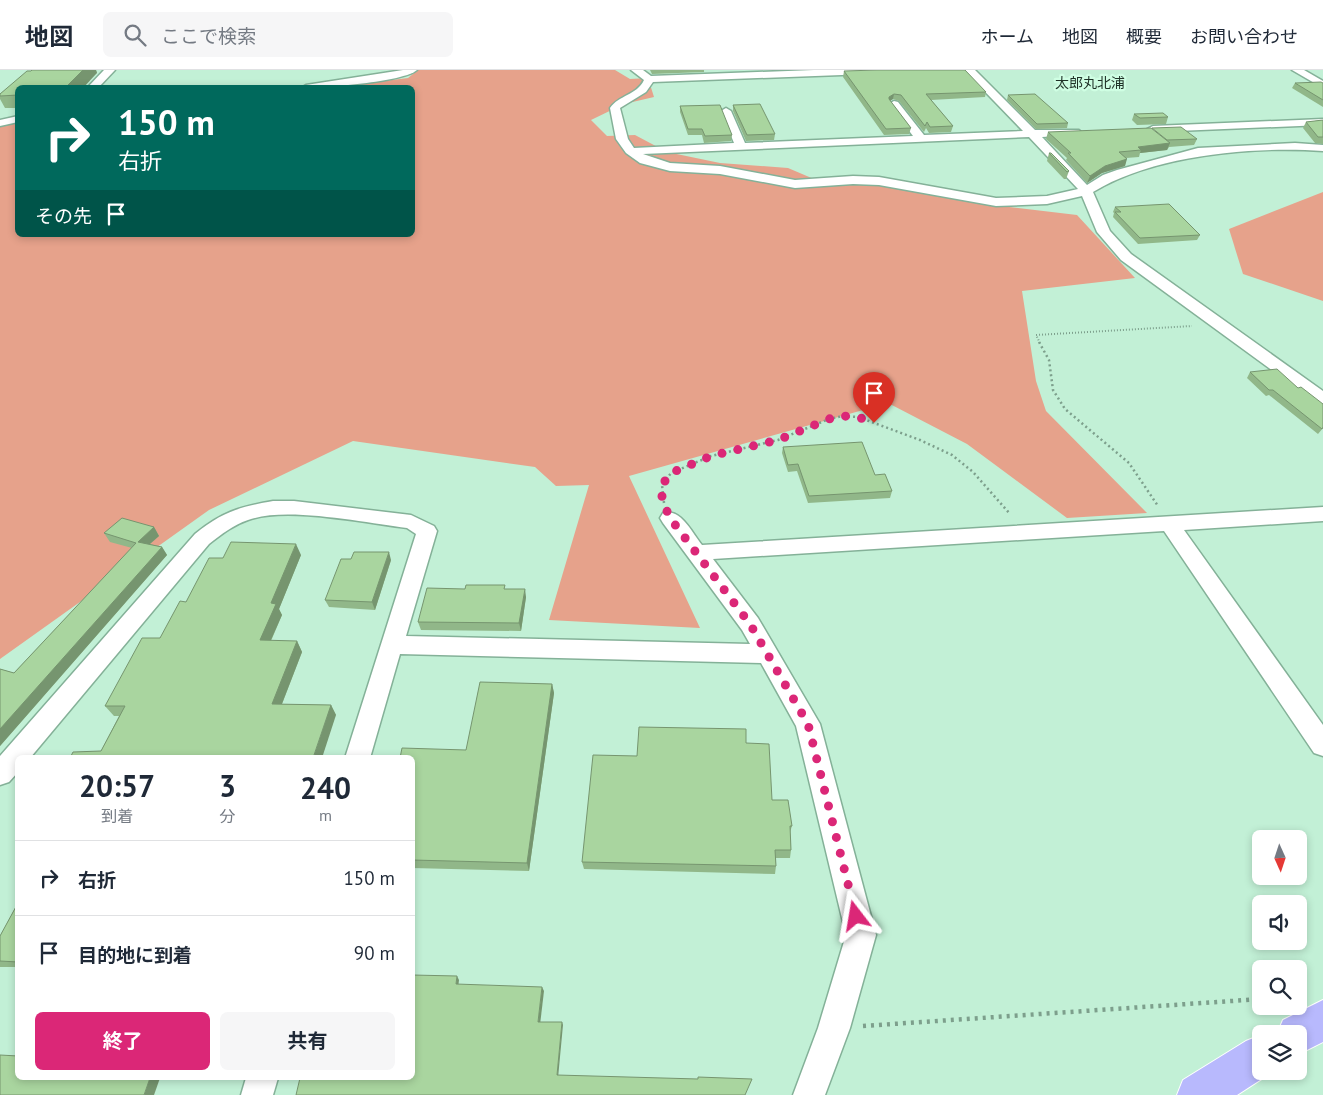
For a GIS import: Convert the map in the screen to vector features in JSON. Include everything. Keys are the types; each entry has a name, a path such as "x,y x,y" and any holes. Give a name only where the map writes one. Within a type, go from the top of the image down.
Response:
{"main road":[{"path":"1307,1029 1323,1020"},
{"path":"1198,1095 1252,1062"}],"street":[{"path":"95,85 110,70"},
{"path":"323,85 412,70"},
{"path":"636,70 649,79 895,70"},
{"path":"969,70 1033,134 1086,191 1104,232 1114,245 1150,276 1323,399"},
{"path":"1297,70 1323,85"},
{"path":"649,79 647,87 640,93 623,100 615,108 622,138 630,151 644,160 670,167 720,170 795,184 853,180 879,181 996,202 1022,202 1047,200 1086,191 1107,178 1121,173 1198,152 1279,146 1323,148"},
{"path":"894,104 922,139"},
{"path":"726,111 741,146"},
{"path":"0,123 15,120"},
{"path":"1146,129 1323,122"},
{"path":"630,151 1089,132"},
{"path":"16,755 202,539 222,523 246,513 273,508 294,508 411,522 427,531 358,755"},
{"path":"697,553 1026,531 1323,514"},
{"path":"670,518 750,624 808,724 861,935 834,1028 809,1095"},
{"path":"1170,524 1323,745"},
{"path":"391,645 767,654"},
{"path":"0,774 15,757"},
{"path":"257,1095 261,1080"}],"path":[{"path":"1170,524 1129,463 1066,408 1053,390 1049,360 1036,335 1218,325"},
{"path":"670,518 662,500 662,485 671,473 711,456 778,440 829,419 843,416 867,420 920,440 952,455 973,472 1026,531"},
{"path":"834,1028 1252,1000"}],"shaded area":[{"path":"418,70 615,70 630,79 648,78 654,97 624,104 591,120 607,136 635,135 667,152 720,163 788,168 828,185 886,185 983,204 1077,215 1135,278 1022,291 1036,381 1046,411 1147,513 1067,518 967,444 888,403 629,476 700,628 549,620 589,485 556,486 535,467 353,441 209,510 0,659 0,126 15,123 15,237 415,237 415,85 351,85 408,78"},
{"path":"1323,192 1323,301 1243,274 1229,229"}],"building":[{"path":"83,70 68,85 15,85 15,95 0,96 27,71"},
{"path":"965,70 986,92 926,94 953,126 930,127 927,122 925,126 901,95 894,94 889,99 911,128 886,129 844,71"},
{"path":"1295,83 1323,83 1323,100"},
{"path":"1035,94 1068,123 1037,124 1008,95"},
{"path":"760,104 775,134 747,135 733,105"},
{"path":"720,105 732,135 705,136 702,129 688,129 680,106"},
{"path":"1163,113 1168,117 1140,118 1134,114"},
{"path":"1323,120 1323,137 1318,137 1306,122"},
{"path":"1181,127 1197,139 1167,140 1152,128"},
{"path":"1151,128 1170,143 1138,147 1141,150 1119,152 1127,159 1105,166 1090,176 1068,153 1071,153 1048,132"},
{"path":"1049,153 1051,153 1069,171 1067,172"},
{"path":"1169,204 1200,235 1140,238 1115,212 1121,212 1115,207"},
{"path":"1277,369 1298,388 1301,387 1323,404 1322,429 1273,390 1269,390 1250,372"},
{"path":"862,442 875,475 885,474 892,491 809,496 798,464 788,465 783,447"},
{"path":"122,518 154,527 138,542 162,547 0,729 0,669 14,673 136,543 104,533"},
{"path":"231,542 296,544 271,603 276,604 260,640 297,641 272,704 331,705 314,755 72,755 73,752 101,751 125,706 105,706 142,638 160,638 180,601 186,602 209,558 223,558"},
{"path":"354,552 389,552 372,602 325,600 341,559 351,559"},
{"path":"466,585 505,585 504,589 525,589 519,623 418,622 427,588 465,589"},
{"path":"480,682 552,684 527,863 415,860 415,755 401,755 402,748 466,750"},
{"path":"639,727 746,729 746,743 769,744 772,800 788,800 792,826 790,826 791,850 775,850 776,866 582,862 593,755 637,756"},
{"path":"15,908 15,962 0,961 0,936"},
{"path":"415,975 457,976 456,984 542,987 538,1022 562,1022 557,1075 752,1079 745,1095 296,1095 300,1080 415,1080"},
{"path":"0,1055 15,1056 15,1080 149,1080 144,1095 0,1095"}],"district":[{"name":"太郎丸北浦","path":"1090,83"}],"route":[{"path":"856,916 808,724 750,624 670,518 662,500 662,485 671,473 711,456 778,440 829,419 843,416 858,417 874,423"}]}
